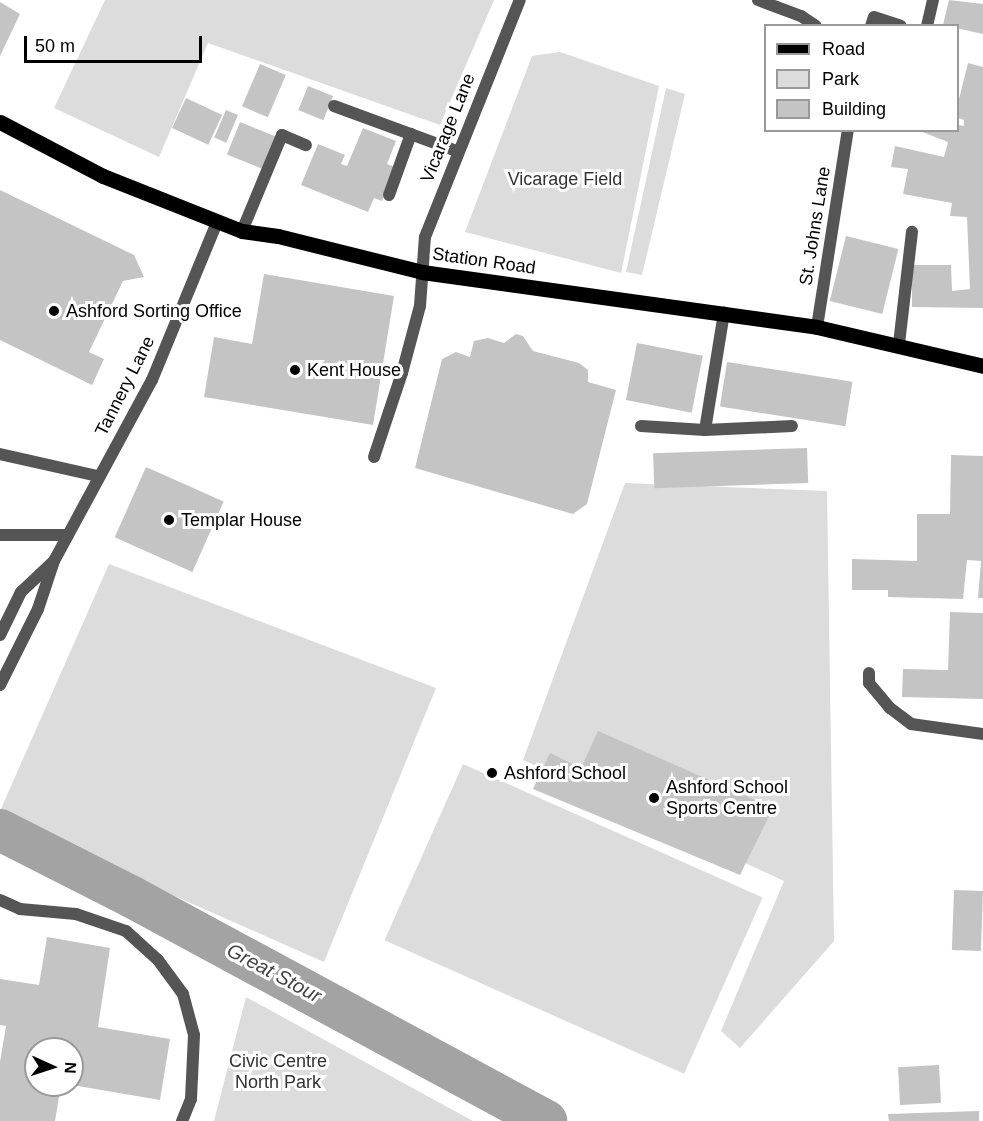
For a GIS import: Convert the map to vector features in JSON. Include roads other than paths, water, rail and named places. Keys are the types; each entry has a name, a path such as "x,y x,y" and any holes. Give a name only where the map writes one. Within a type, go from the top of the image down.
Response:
{"main road":[{"name":"Station Road","path":"0,123 103,176 242,231 278,236 422,272 817,327 899,344 983,366"}],"street":[{"name":"Vicarage Lane","path":"374,457 402,373 420,306 425,237 457,151 520,0"},
{"path":"758,0 801,16 813,24"},
{"path":"927,24 933,0"},
{"path":"872,24 874,17 895,24"},
{"path":"334,106 457,151"},
{"name":"St. Johns Lane","path":"817,327 848,132"},
{"path":"389,195 411,134"},
{"path":"242,231 282,135 306,145"},
{"name":"Tannery Lane","path":"0,684 38,609 54,561 152,380 217,222"},
{"path":"899,344 912,232"},
{"path":"705,430 724,313"},
{"path":"641,426 705,430 792,426"},
{"path":"0,454 98,476"},
{"path":"0,535 68,535"},
{"name":"Tannery Lane","path":"0,635 21,592 54,561"},
{"path":"869,673 869,683 890,708 911,724 983,734"},
{"path":"0,900 20,909 76,914 126,931 158,960 183,994 194,1035 195,1064 191,1099 182,1121"}],"waterway":[{"name":"Great Stour","path":"0,830 132,897 546,1121"}],"place":[{"name":"Ashford Sorting Office","path":"54,311"},
{"name":"Kent House","path":"295,370"},
{"name":"Templar House","path":"169,520"},
{"name":"Ashford School","path":"492,773"},
{"name":"Ashford School Sports Centre","path":"654,798"}],"park label":[{"name":"Vicarage Field","path":"565,179"},
{"name":"Civic Centre North Park","path":"278,1072"}]}
